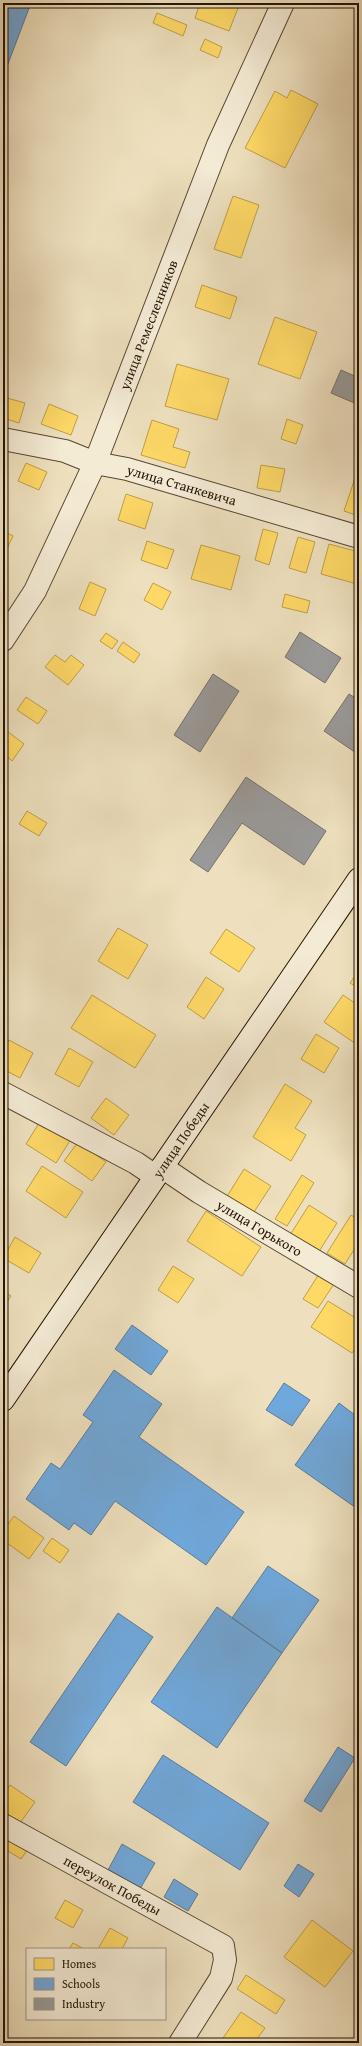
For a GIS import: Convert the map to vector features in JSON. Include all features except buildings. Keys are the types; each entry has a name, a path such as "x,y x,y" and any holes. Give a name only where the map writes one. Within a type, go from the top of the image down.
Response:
{"street":[{"name":"улица Ремесленников","path":"3,640 35,591 95,463 218,145 283,3"},
{"name":"улица Станкевича","path":"3,439 65,451 95,463 134,472 359,537"},
{"name":"улица Победы","path":"3,1400 158,1171 359,880"},
{"name":"улица Горького","path":"3,1093 136,1163 158,1171 200,1192 359,1287"},
{"name":"переулок Победы","path":"3,1825 222,1946 225,1960 221,1978 180,2043"}]}
